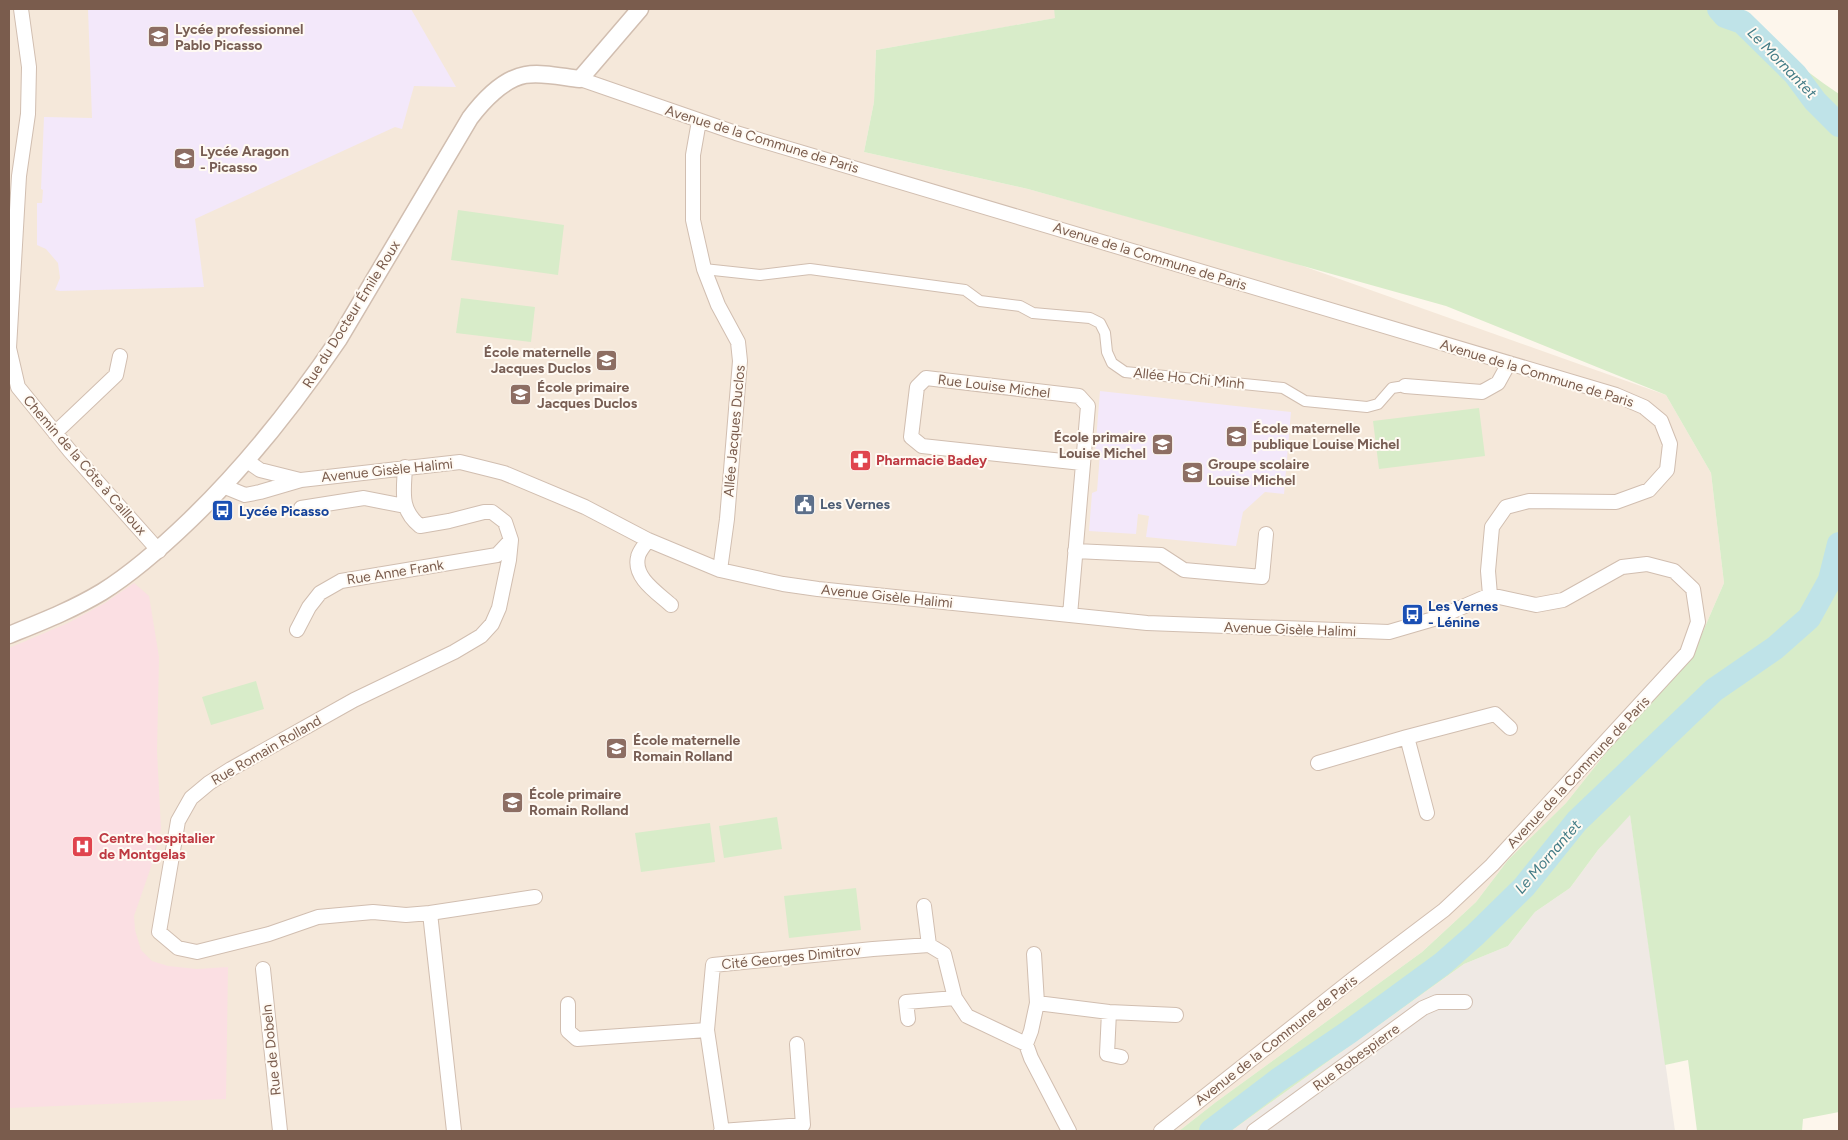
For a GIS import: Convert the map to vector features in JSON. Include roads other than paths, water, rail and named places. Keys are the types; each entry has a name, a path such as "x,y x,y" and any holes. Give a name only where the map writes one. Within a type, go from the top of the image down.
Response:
{"street":[{"name":"Chemin de la Côte à Cailloux","path":"21,9 29,67 28,114 19,176 9,348 18,387 55,433 159,551"},
{"path":"580,79 640,9"},
{"name":"Rue du Docteur Émile Roux","path":"9,635 68,611 110,587 159,551 223,486 253,465 339,339 470,118 486,98 497,89 522,75 535,74 580,79"},
{"name":"Avenue de la Commune de Paris","path":"580,79 700,121 1616,395 1644,407 1661,421 1670,444 1667,470 1649,490 1616,502 1530,501 1506,507 1492,526 1488,571 1490,595 1536,605 1563,600 1622,567 1647,564 1674,571 1693,589 1698,622 1687,653 1492,865 1444,910 1353,979 1161,1131"},
{"name":"Allée Jacques Duclos","path":"700,121 693,155 692,220 704,269 718,304 738,342 740,361 727,516 720,570"},
{"name":"Allée Ho Chi Minh","path":"704,269 760,275 810,269 966,290 980,301 1020,306 1034,312 1090,318 1100,323 1105,333 1107,352 1112,363 1125,372 1283,388 1305,401 1367,407 1378,404 1392,388 1405,386 1482,392 1498,383 1509,363"},
{"path":"55,433 116,375 120,356"},
{"name":"Rue Louise Michel","path":"1070,615 1088,406 1079,396 926,378 916,387 911,437 922,446 1082,463"},
{"name":"Avenue Gisèle Halimi","path":"223,486 244,495 300,480 460,462 504,473 585,507 648,540 720,570 783,584 818,589 1147,623 1389,632 1437,618 1490,595"},
{"path":"253,465 263,480 260,492"},
{"name":"Avenue Gisèle Halimi","path":"253,465 300,480"},
{"path":"406,467 403,494 405,506 412,519 420,526 449,521 477,513 492,512 505,522 511,540"},
{"path":"301,508 364,498 405,506"},
{"path":"1075,551 1161,555 1184,570 1262,577 1266,534"},
{"name":"Rue Anne Frank","path":"297,630 309,607 320,594 341,581 497,555 511,540"},
{"name":"Rue Romain Rolland","path":"430,913 406,915 373,912 318,917 269,934 197,952 178,948 159,932 178,821 191,798 209,783 231,769 354,700 454,652 481,636 492,624 499,608 509,560 511,540"},
{"path":"648,540 638,555 638,569 643,578 671,605"},
{"path":"1318,763 1495,714 1510,728"},
{"path":"1407,737 1427,813"},
{"path":"454,1131 430,913 536,897"},
{"path":"924,906 929,946 944,954 955,998 967,1016 1026,1044"},
{"name":"Cité Georges Dimitrov","path":"797,1044 804,1125 722,1131 706,1030 713,965 873,949 929,946"},
{"path":"1034,954 1037,1003 1026,1044 1031,1058 1069,1131"},
{"name":"Rue de Dobeln","path":"263,969 280,1131"},
{"path":"908,1018 906,1002 955,998"},
{"name":"Rue Robespierre","path":"1254,1131 1423,1008 1437,1002 1465,1002"},
{"path":"1037,1003 1108,1012 1176,1015"},
{"path":"568,1004 568,1031 577,1039 706,1030"},
{"path":"1108,1012 1107,1054 1121,1057"}],"waterway":[{"name":"Le Mornantet","path":"1719,9 1725,16 1742,22 1795,74 1815,101 1839,125"},
{"name":"Le Mornantet","path":"1211,1131 1278,1080 1349,1032 1442,964 1475,935 1524,887 1577,821 1714,690 1775,648 1809,618 1830,580 1839,544"}],"place":[{"name":"Lycée professionnel Pablo Picasso","path":"159,37"},
{"name":"Lycée Aragon - Picasso","path":"184,159"},
{"name":"École maternelle Jacques Duclos","path":"607,360"},
{"name":"École primaire Jacques Duclos","path":"521,395"},
{"name":"École maternelle publique Louise Michel","path":"1237,436"},
{"name":"École primaire Louise Michel","path":"1162,445"},
{"name":"Pharmacie Badey","path":"860,460"},
{"name":"Groupe scolaire Louise Michel","path":"1192,472"},
{"name":"Les Vernes","path":"804,504"},
{"name":"Lycée Picasso","path":"223,511"},
{"name":"Les Vernes - Lénine","path":"1412,614"},
{"name":"École maternelle Romain Rolland","path":"617,748"},
{"name":"École primaire Romain Rolland","path":"513,802"},
{"name":"Centre hospitalier de Montgelas","path":"83,846"}]}
